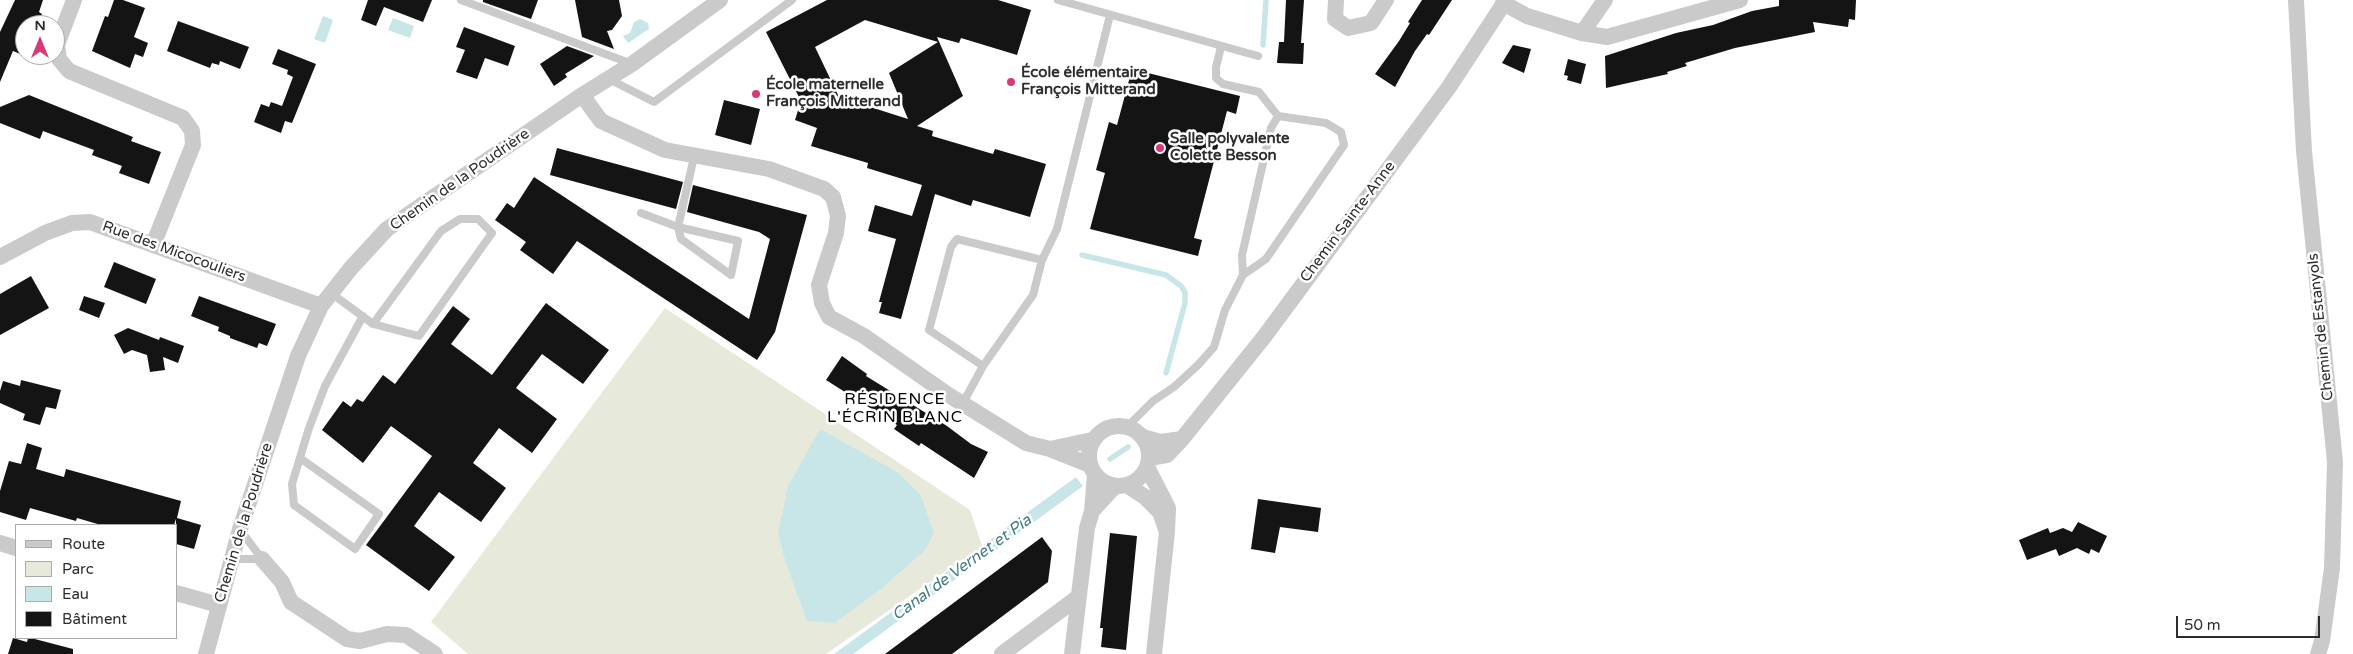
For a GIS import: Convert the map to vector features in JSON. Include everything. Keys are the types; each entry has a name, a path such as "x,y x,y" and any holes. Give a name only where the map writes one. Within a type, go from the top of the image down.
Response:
{"street":[{"path":"74,0 57,45 60,59 69,72 183,118 189,124 192,131 193,145 153,245"},
{"name":"Chemin de la Poudrière","path":"206,654 240,529 298,356 326,299 351,268 387,229 582,95 632,64 720,0"},
{"path":"1336,0 1335,19 1348,28 1371,23 1386,0"},
{"path":"1582,33 1605,0"},
{"path":"1504,2 1527,16 1582,33 1608,37 1740,0"},
{"name":"Chemin de Estanyols","path":"2296,0 2304,151 2334,462 2332,568 2322,641 2318,654"},
{"name":"Chemin Sainte-Anne","path":"1148,463 1167,455 1182,439 1264,336 1449,87 1504,2"},
{"path":"582,95 601,121 665,150 694,157 737,162 769,170 824,189 832,197 838,216 836,233 819,285 822,303 829,317 864,336 1026,444 1050,449 1092,470 1104,482 1121,485 1145,497 1160,512 1166,532"},
{"name":"Rue des Micocouliers","path":"0,257 45,233 72,223 90,222 153,245 326,299"},
{"path":"1050,449 1092,440 1107,428 1127,427 1143,437 1160,442 1182,439"},
{"path":"1143,437 1148,447 1148,463 1168,508 1154,654"},
{"path":"1072,648 1086,528 1092,511 1092,470 1088,452 1092,440"},
{"path":"1092,511 1121,485 1139,478 1148,463"},
{"path":"0,543 15,548"},
{"path":"262,559 282,582 291,602 347,639 360,641 387,634 406,635 435,654"},
{"path":"178,594 219,605"},
{"path":"1002,654 1077,598"},
{"path":"1050,617 1072,648"}],"lane":[{"path":"461,0 632,64"},
{"path":"609,79 654,102 792,0"},
{"path":"1058,0 1258,56"},
{"path":"963,403 983,366 1033,296 1042,260 1057,229 1110,15"},
{"path":"1127,427 1153,401 1174,387 1198,366 1214,347 1225,310 1244,275 1266,259 1344,145 1341,132 1326,123 1278,116 1259,92 1223,84 1216,78 1216,67 1221,47"},
{"path":"1244,275 1242,255 1271,128 1278,116"},
{"path":"641,213 678,227 738,241 731,275 680,239 678,227 694,157"},
{"path":"326,299 362,316 373,324 419,336 492,234 478,220 460,220 441,231 373,324"},
{"path":"983,366 929,330 951,247 957,240 1042,260"},
{"path":"300,458 379,514 355,549 294,505 292,484 309,428 326,386 362,316"},
{"path":"240,529 262,559"},
{"path":"231,559 262,559"}],"green space":[{"path":"665,308 970,510 982,546 826,654 468,654 431,622"}],"water":[{"path":"323,16 333,20 325,43 314,39"},
{"path":"393,18 414,26 410,38 388,30"},
{"path":"640,19 648,23 649,29 628,43 623,36 630,33 634,22"},
{"path":"820,429 897,472 920,494 934,533 925,550 881,589 835,623 807,621 785,560 778,533 788,486"},
{"name":"Canal de Vernet et Pia","path":"1076,477 1083,486 989,555 853,654 834,654"}],"building":[{"path":"15,0 43,0 39,12 42,15 15,15 15,52 13,51 0,82 0,32"},
{"path":"114,0 123,0 145,8 134,37 148,43 143,57 135,54 130,68 92,51 105,16 108,17"},
{"path":"368,0 432,0 423,22 384,7 376,26 361,20"},
{"path":"483,0 538,0 531,19 483,2"},
{"path":"575,0 619,0 622,16 612,30 607,31 614,49 582,37"},
{"path":"827,0 998,0 1031,10 1017,55 961,38 959,43 937,37 963,96 917,126 933,131 932,136 993,154 995,149 1046,164 1030,217 973,200 971,206 935,194 901,319 879,313 882,302 879,302 896,239 868,231 875,205 912,216 922,185 867,168 868,163 811,146 817,128 795,120 801,101 766,32","holes":["865,20 938,42 889,73 908,119 839,97 815,47"]},
{"path":"1286,0 1304,0 1301,43 1304,43 1303,64 1277,63 1279,42 1284,42"},
{"path":"1422,0 1452,0 1429,35 1427,34 1415,51 1395,87 1375,74 1399,41"},
{"path":"1779,0 1856,0 1855,20 1849,19 1848,27 1813,22 1815,32 1735,48 1685,63 1687,66 1667,72 1668,74 1606,88 1605,56 1676,33 1713,25 1752,11 1779,6"},
{"path":"178,21 249,47 240,69 220,61 219,65 212,63 210,68 167,51"},
{"path":"464,27 515,46 508,66 485,58 477,79 456,72 465,50 456,47"},
{"path":"1513,45 1531,49 1524,73 1502,63"},
{"path":"567,46 594,56 565,74 567,77 554,86 540,64"},
{"path":"278,49 316,64 292,123 285,121 281,133 254,122 261,104 269,107 271,102 282,106 293,77 287,74 288,70 272,64"},
{"path":"1568,59 1586,64 1581,84 1567,80 1568,76 1564,75"},
{"name":"Salle polyvalente Colette Besson","path":"1132,69 1240,96 1236,114 1227,111 1194,238 1202,240 1198,256 1090,229 1105,173 1096,170 1109,122 1117,125"},
{"path":"29,95 133,137 131,141 161,152 149,184 119,173 122,166 92,155 94,150 43,131 40,139 0,123 0,107"},
{"path":"724,100 760,109 751,145 715,135"},
{"path":"557,148 683,182 676,209 550,175"},
{"path":"534,177 749,319 770,239 759,232 687,212 693,185 807,215 775,332 757,360 577,241 553,274 520,250 526,242 495,220 507,203 514,208"},
{"path":"114,262 156,279 146,304 104,287"},
{"path":"31,276 49,308 0,335 0,294"},
{"path":"84,296 105,303 99,318 79,310"},
{"path":"199,296 276,324 267,346 259,343 257,348 230,338 230,336 218,331 219,327 191,316"},
{"path":"546,303 609,350 583,384 542,354 516,388 557,419 532,453 499,428 473,463 506,488 481,522 439,492 414,526 455,557 429,591 366,545 432,456 391,426 363,463 322,430 343,401 351,407 357,399 363,402 383,375 395,384 453,306 470,319 451,344 492,375"},
{"path":"128,328 159,340 160,337 184,346 178,363 163,357 165,370 150,372 147,355 132,350 124,354 114,335"},
{"path":"842,356 867,374 866,376 947,426 971,444 988,452 974,478 921,443 919,446 894,429 897,425 826,380"},
{"path":"21,380 61,390 56,409 46,407 40,425 23,420 25,414 0,403 0,391 3,381 20,386"},
{"path":"27,443 42,448 36,469 64,477 66,469 181,501 177,518 201,525 194,549 178,545 178,524 176,524 176,519 174,524 98,524 77,518 76,521 30,508 26,520 0,512 0,491 9,461 21,464"},
{"path":"1258,499 1321,508 1318,532 1280,527 1275,553 1251,549"},
{"path":"2078,522 2107,536 2099,553 2091,549 2089,554 2077,548 2059,556 2056,549 2027,560 2019,540 2048,528 2050,533 2063,528 2072,532"},
{"path":"1110,533 1137,536 1126,650 1101,647 1103,628 1100,628"},
{"path":"1042,537 1052,551 1048,582 952,654 885,654"},
{"path":"13,638 27,642 28,639 35,639 73,649 73,654 8,654"}],"waterway":[{"path":"1263,45 1266,0"},
{"path":"1082,255 1166,275 1181,286 1185,292 1185,303 1166,373"},
{"path":"1110,459 1128,447"}],"place":[{"name":"École élémentaire François Mitterand","path":"1011,82"},
{"name":"École maternelle François Mitterand","path":"756,94"},
{"name":"Salle polyvalente Colette Besson","path":"1160,148"}],"district":[{"name":"RÉSIDENCE L'ÉCRIN BLANC","path":"895,409"}]}
